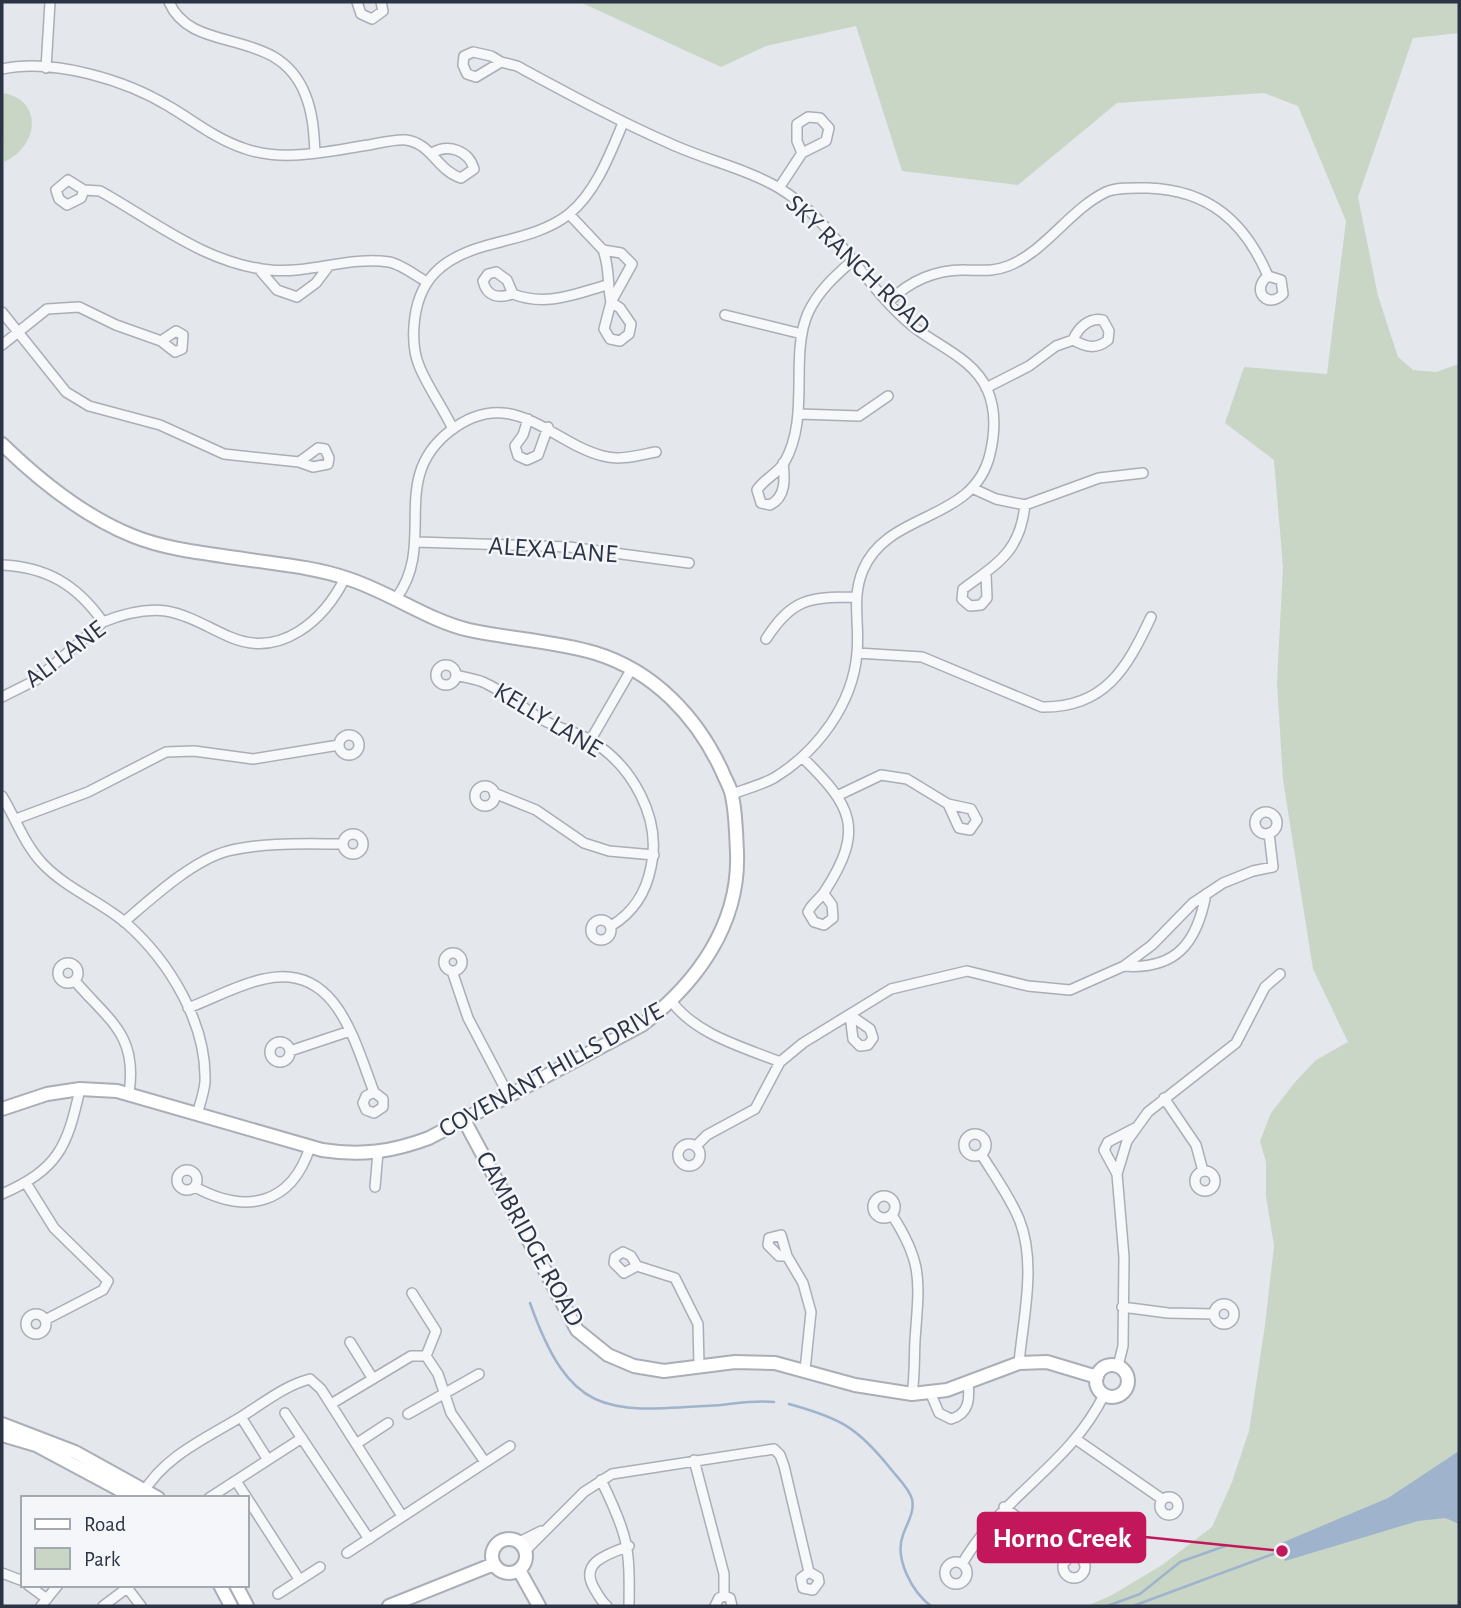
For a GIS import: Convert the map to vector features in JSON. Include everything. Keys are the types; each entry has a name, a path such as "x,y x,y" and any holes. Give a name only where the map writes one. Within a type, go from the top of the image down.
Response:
{"street":[{"path":"46,68 50,2"},
{"path":"169,2 185,23 202,33 258,47 276,58 293,74 311,112 316,153"},
{"path":"356,2 361,13 372,19 383,11 382,2"},
{"name":"SKY RANCH ROAD","path":"501,62 517,66 623,123 779,188 809,211 915,327 956,353 986,387 995,419 990,456 974,489 949,507 886,539 864,568 855,597 857,653 848,696 803,758 771,779 732,794"},
{"path":"2,69 46,68 75,71 132,86 206,131 245,149 292,156 406,140 432,153"},
{"path":"453,429 419,367 413,341 415,304 427,282 441,265 461,253 534,233 569,214 606,163 623,123"},
{"path":"779,188 802,153"},
{"path":"890,301 901,289 942,271 988,271 1010,265 1108,191 1137,188 1168,189 1222,211 1246,234 1268,276"},
{"path":"84,190 100,191 201,250 258,268 306,271 355,262 391,262 427,282"},
{"path":"569,214 603,250 610,271 607,285 611,302 632,264 621,253 603,250"},
{"path":"783,464 799,414 802,334 807,314 818,295 853,260"},
{"path":"258,268 277,290 297,297 316,283 328,267"},
{"path":"513,294 532,301 549,301 607,285"},
{"path":"2,345 47,309 79,307 116,325 161,341"},
{"path":"2,312 65,392 89,406 160,425 224,454 299,462"},
{"path":"725,315 802,334"},
{"path":"986,387 1028,366 1056,346 1073,340"},
{"path":"799,414 859,416 888,396"},
{"path":"397,597 409,574 417,542 413,500 418,476 431,450 453,429 495,414 528,419 603,456 624,458 656,452"},
{"path":"528,419 523,435 515,446 518,456 527,460 538,455 548,427"},
{"name":"COVENANT HILLS DRIVE","path":"2,444 41,482 100,520 135,537 215,555 305,567 397,597 439,620 468,630 554,643 598,654 631,670 657,686 688,714 711,749 732,794 737,864 729,913 707,959 672,1002 642,1025 429,1139 399,1150 356,1155 310,1147 129,1093 80,1089 47,1094 2,1109"},
{"path":"974,489 996,499 1025,505 1099,478 1143,472"},
{"path":"986,575 1009,553 1023,530 1025,505"},
{"name":"ALEXA LANE","path":"417,542 569,547 689,563"},
{"path":"2,565 25,566 53,575 87,599 103,622"},
{"name":"ALI LANE","path":"2,697 36,680 103,622 134,612 164,611 189,618 245,642 274,642 304,630 320,617 345,578"},
{"path":"766,639 781,616 797,603 820,597 855,597"},
{"path":"857,653 922,657 1042,707 1063,708 1093,697 1114,681 1136,649 1151,617"},
{"path":"590,741 631,670"},
{"name":"KELLY LANE","path":"456,675 486,682 549,723 590,741 622,768 642,796 653,829 654,855 648,886 635,907 611,926"},
{"path":"16,819 88,792 166,752 194,751 253,759 339,745"},
{"path":"803,758 839,794 850,823 848,847 824,894"},
{"path":"839,794 881,775 907,779 948,804"},
{"path":"494,793 536,810 584,843 609,851 654,855"},
{"path":"2,796 28,846 45,867 124,922 171,977 188,1008 203,1059 205,1084 197,1114"},
{"path":"696,1146 707,1135 755,1109 780,1062 803,1043 891,989 967,971 1028,986 1070,990 1124,966 1152,946 1193,903 1206,894 1223,883 1274,866 1269,833"},
{"path":"124,922 156,894 226,851 254,847 343,844"},
{"path":"1124,966 1157,966 1183,947 1196,933 1206,894"},
{"path":"452,971 468,1018 509,1096"},
{"path":"1118,1174 1127,1141 1148,1112 1236,1043 1265,988 1280,974"},
{"path":"188,1008 263,979 286,977 310,981 336,1002 374,1092"},
{"path":"75,981 116,1023 126,1043 131,1061 129,1093"},
{"path":"672,1002 691,1022 707,1031 780,1062"},
{"path":"290,1051 349,1031"},
{"path":"2,1194 45,1171 63,1148 80,1089"},
{"path":"1164,1098 1196,1145 1203,1171"},
{"name":"CAMBRIDGE ROAD","path":"464,1120 577,1330 608,1355 634,1366 664,1371 699,1365 775,1363 855,1385 912,1394 968,1383 1019,1363 1047,1362 1097,1377"},
{"path":"1118,1366 1123,1346 1123,1211 1118,1174 1104,1150 1108,1142 1136,1128"},
{"path":"195,1187 238,1203 263,1200 295,1178 304,1165 310,1147"},
{"path":"375,1187 378,1152"},
{"path":"981,1154 1018,1217 1025,1236 1028,1256 1019,1363"},
{"path":"26,1183 54,1228 107,1280 103,1290 46,1320"},
{"path":"892,1214 907,1238 917,1263 921,1292 912,1394"},
{"path":"787,1256 803,1283 811,1312 805,1370"},
{"path":"637,1266 675,1278 698,1324 699,1365"},
{"path":"412,1293 436,1331 426,1356"},
{"path":"1122,1307 1168,1313 1214,1314"},
{"path":"350,1342 373,1379"},
{"path":"331,1404 411,1356 426,1356"},
{"path":"426,1356 438,1374 461,1431 485,1462"},
{"path":"1118,1366 1126,1373 1127,1389 1114,1397 1104,1395 1097,1387 1097,1377 1103,1368 1118,1366"},
{"path":"408,1414 479,1374"},
{"path":"140,1495 162,1469 213,1430 241,1417 298,1382 310,1379 331,1404 402,1516"},
{"path":"930,1392 939,1413 951,1419 964,1412 968,1404 968,1383"},
{"path":"962,1564 976,1539 1004,1507 1077,1440 1090,1423 1104,1395"},
{"path":"285,1413 369,1539"},
{"path":"241,1417 268,1460"},
{"path":"356,1444 388,1423"},
{"path":"2,1424 41,1437 140,1495"},
{"path":"2,1436 36,1445 140,1495"},
{"path":"212,1496 302,1438"},
{"path":"1077,1440 1162,1499"},
{"path":"347,1553 510,1446"},
{"path":"522,1547 601,1480 631,1469 765,1449 774,1450 780,1455 809,1572"},
{"path":"694,1460 724,1574 724,1596"},
{"path":"601,1480 629,1546 629,1606"},
{"path":"236,1481 246,1496"},
{"path":"248,1500 299,1579"},
{"path":"1004,1507 1058,1549 1066,1561"},
{"path":"505,1539 522,1547 525,1562 519,1570 505,1573 494,1564 492,1554 496,1545 505,1539"},
{"path":"607,1606 588,1578 588,1570 595,1561 629,1546"},
{"path":"395,1605 494,1564"},
{"path":"278,1594 320,1567"},
{"path":"519,1570 539,1606"},
{"path":"2,1573 21,1580"},
{"path":"30,1587 44,1603 56,1587"},
{"path":"103,1606 126,1587 141,1606"},
{"path":"221,1587 232,1606"},
{"path":"237,1587 247,1606"},
{"path":"715,1606 719,1598 724,1596 730,1598 733,1606"}],"green space":[{"path":"580,2 1459,2 1459,33 1413,38 1358,197 1378,296 1398,357 1413,370 1436,372 1459,364 1459,1606 1087,1606 1112,1595 1162,1565 1212,1527 1232,1482 1249,1431 1265,1325 1274,1246 1266,1196 1266,1162 1260,1141 1271,1113 1296,1081 1316,1060 1348,1042 1313,969 1283,780 1277,682 1283,567 1274,460 1225,423 1244,367 1327,374 1346,221 1298,106 1264,93 1117,103 1018,185 902,171 856,26 766,46 721,67"},
{"path":"2,93 15,97 24,104 32,123 25,145 4,162"}],"water":[{"path":"1459,1451 1459,1524 1445,1518 1418,1521 1285,1561 1279,1544 1388,1498"}],"waterway":[{"path":"530,1303 546,1342 562,1370 579,1389 599,1401 622,1407 650,1409 774,1402"},
{"path":"789,1404 822,1414 857,1433 906,1487 913,1504 901,1544 903,1564 911,1583 931,1606"},
{"path":"1107,1606 1140,1594 1180,1562 1225,1546"},
{"path":"1133,1606 1284,1550"}],"place":[{"name":"Horno Creek","path":"1282,1551"}]}
